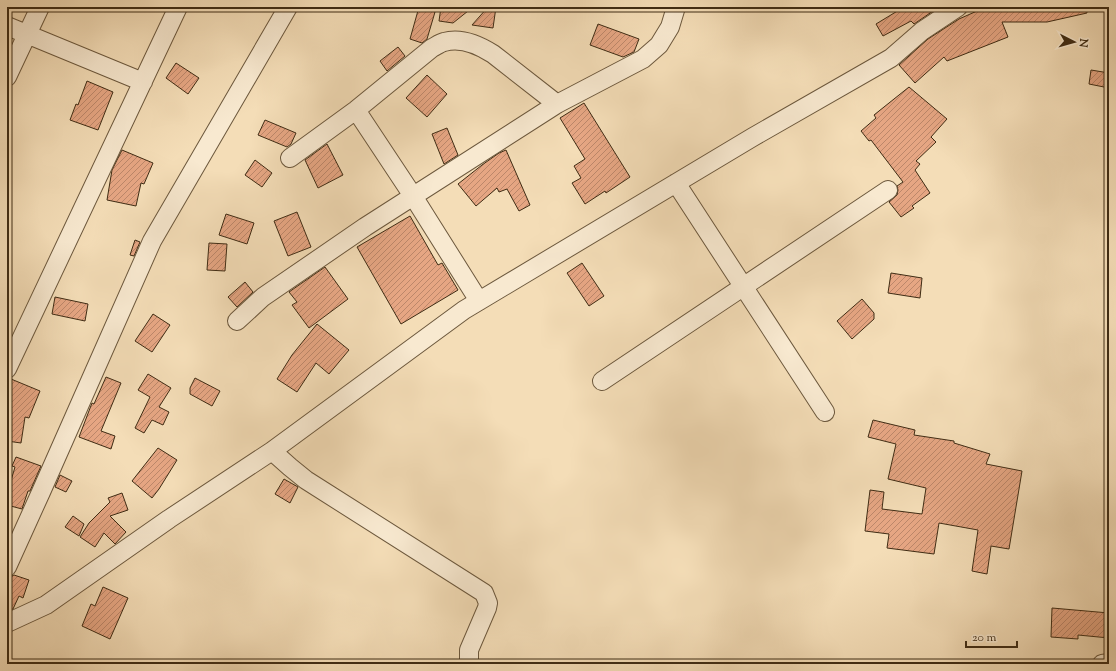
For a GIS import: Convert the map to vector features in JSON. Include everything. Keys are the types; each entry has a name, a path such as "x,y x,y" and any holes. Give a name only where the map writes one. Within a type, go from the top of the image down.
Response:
{"street":[{"path":"7,77 40,7"},
{"path":"7,369 178,7"},
{"path":"7,567 152,241 288,7"},
{"path":"237,321 263,297 365,226 557,104 643,59 659,45 670,27 676,7"},
{"path":"7,623 46,604 168,519 272,451 464,310 753,137 891,58 922,31 958,7"},
{"path":"7,26 143,82"},
{"path":"290,158 356,110 432,48 443,42 455,40 482,47 557,104"},
{"path":"356,110 414,196 478,301"},
{"path":"676,183 825,412"},
{"path":"602,381 888,190"},
{"path":"272,451 306,480 484,593 488,603 488,608 469,650 468,664"},
{"path":"1102,664 1109,663"}],"building":[{"path":"419,7 435,12 427,39 422,43 410,39"},
{"path":"441,7 473,7 453,23 439,21"},
{"path":"488,7 496,7 493,28 472,25"},
{"path":"904,7 939,7 914,24 911,21 883,36 876,24"},
{"path":"986,7 1086,7 1087,13 1047,22 1002,22 1008,37 947,61 944,57 915,83 899,65 928,39 959,19"},
{"path":"598,24 639,39 634,52 623,57 590,45"},
{"path":"398,47 405,56 387,71 380,61"},
{"path":"176,63 199,78 188,94 166,78"},
{"path":"1091,70 1109,73 1109,88 1089,84"},
{"path":"427,75 447,94 427,117 406,98"},
{"path":"87,81 113,92 98,130 70,120 76,104 78,105"},
{"path":"909,87 947,119 931,137 936,142 916,161 920,164 915,170 930,193 912,206 914,208 901,217 889,202 897,195 897,186 903,182 871,140 869,141 861,131 876,118 874,115"},
{"path":"584,103 630,177 606,193 605,191 585,204 572,183 581,178 574,166 585,159 560,118"},
{"path":"265,120 296,133 291,144 287,147 258,135"},
{"path":"447,128 458,155 444,164 432,134"},
{"path":"327,144 343,175 318,188 305,160"},
{"path":"122,150 153,163 144,184 141,183 136,206 107,200 112,170"},
{"path":"506,150 530,205 519,211 507,189 499,192 497,188 476,206 458,184 482,165"},
{"path":"255,160 272,173 262,187 245,175"},
{"path":"297,212 311,247 288,256 274,221"},
{"path":"226,214 254,223 247,244 219,235"},
{"path":"410,216 438,265 442,263 458,290 401,324 357,247"},
{"path":"135,240 140,242 134,256 130,255"},
{"path":"209,243 227,244 225,271 207,270"},
{"path":"582,263 604,296 589,306 567,273"},
{"path":"325,267 348,299 309,328 292,305 297,302 289,292"},
{"path":"891,273 922,278 920,298 888,293"},
{"path":"245,282 253,292 237,307 228,297"},
{"path":"55,297 88,304 85,321 52,314"},
{"path":"862,299 874,313 874,319 852,339 837,321"},
{"path":"153,314 170,325 152,352 135,341"},
{"path":"317,324 349,350 329,374 316,363 297,392 277,379 292,355"},
{"path":"148,374 171,388 159,407 169,412 163,425 152,420 144,433 135,428 150,397 138,390"},
{"path":"106,377 121,383 101,431 115,436 111,449 79,437 92,403 94,404"},
{"path":"195,378 220,391 212,406 190,394 190,388"},
{"path":"7,379 11,379 40,391 29,418 25,417 21,443 7,441 9,410 7,409"},
{"path":"873,420 915,430 914,435 954,441 954,443 990,454 986,464 1022,471 1009,549 991,546 987,574 972,571 978,530 939,523 934,554 887,548 889,534 865,531 870,490 884,492 882,509 922,514 926,488 888,479 896,444 868,437"},
{"path":"158,448 177,460 152,498 132,481"},
{"path":"16,457 41,466 30,491 28,491 22,509 7,505 10,484 15,467 12,466"},
{"path":"60,475 72,481 66,492 55,487"},
{"path":"284,479 298,487 290,503 275,494"},
{"path":"122,493 128,510 110,516 126,532 115,544 104,533 95,547 80,537 89,523 110,502 108,498"},
{"path":"73,516 84,524 79,536 65,527"},
{"path":"14,575 29,580 23,598 19,596 13,609 7,611 7,591 12,576"},
{"path":"103,587 128,598 110,639 82,626 91,604 95,606"},
{"path":"1052,608 1109,613 1109,638 1078,635 1078,639 1051,637"}]}
